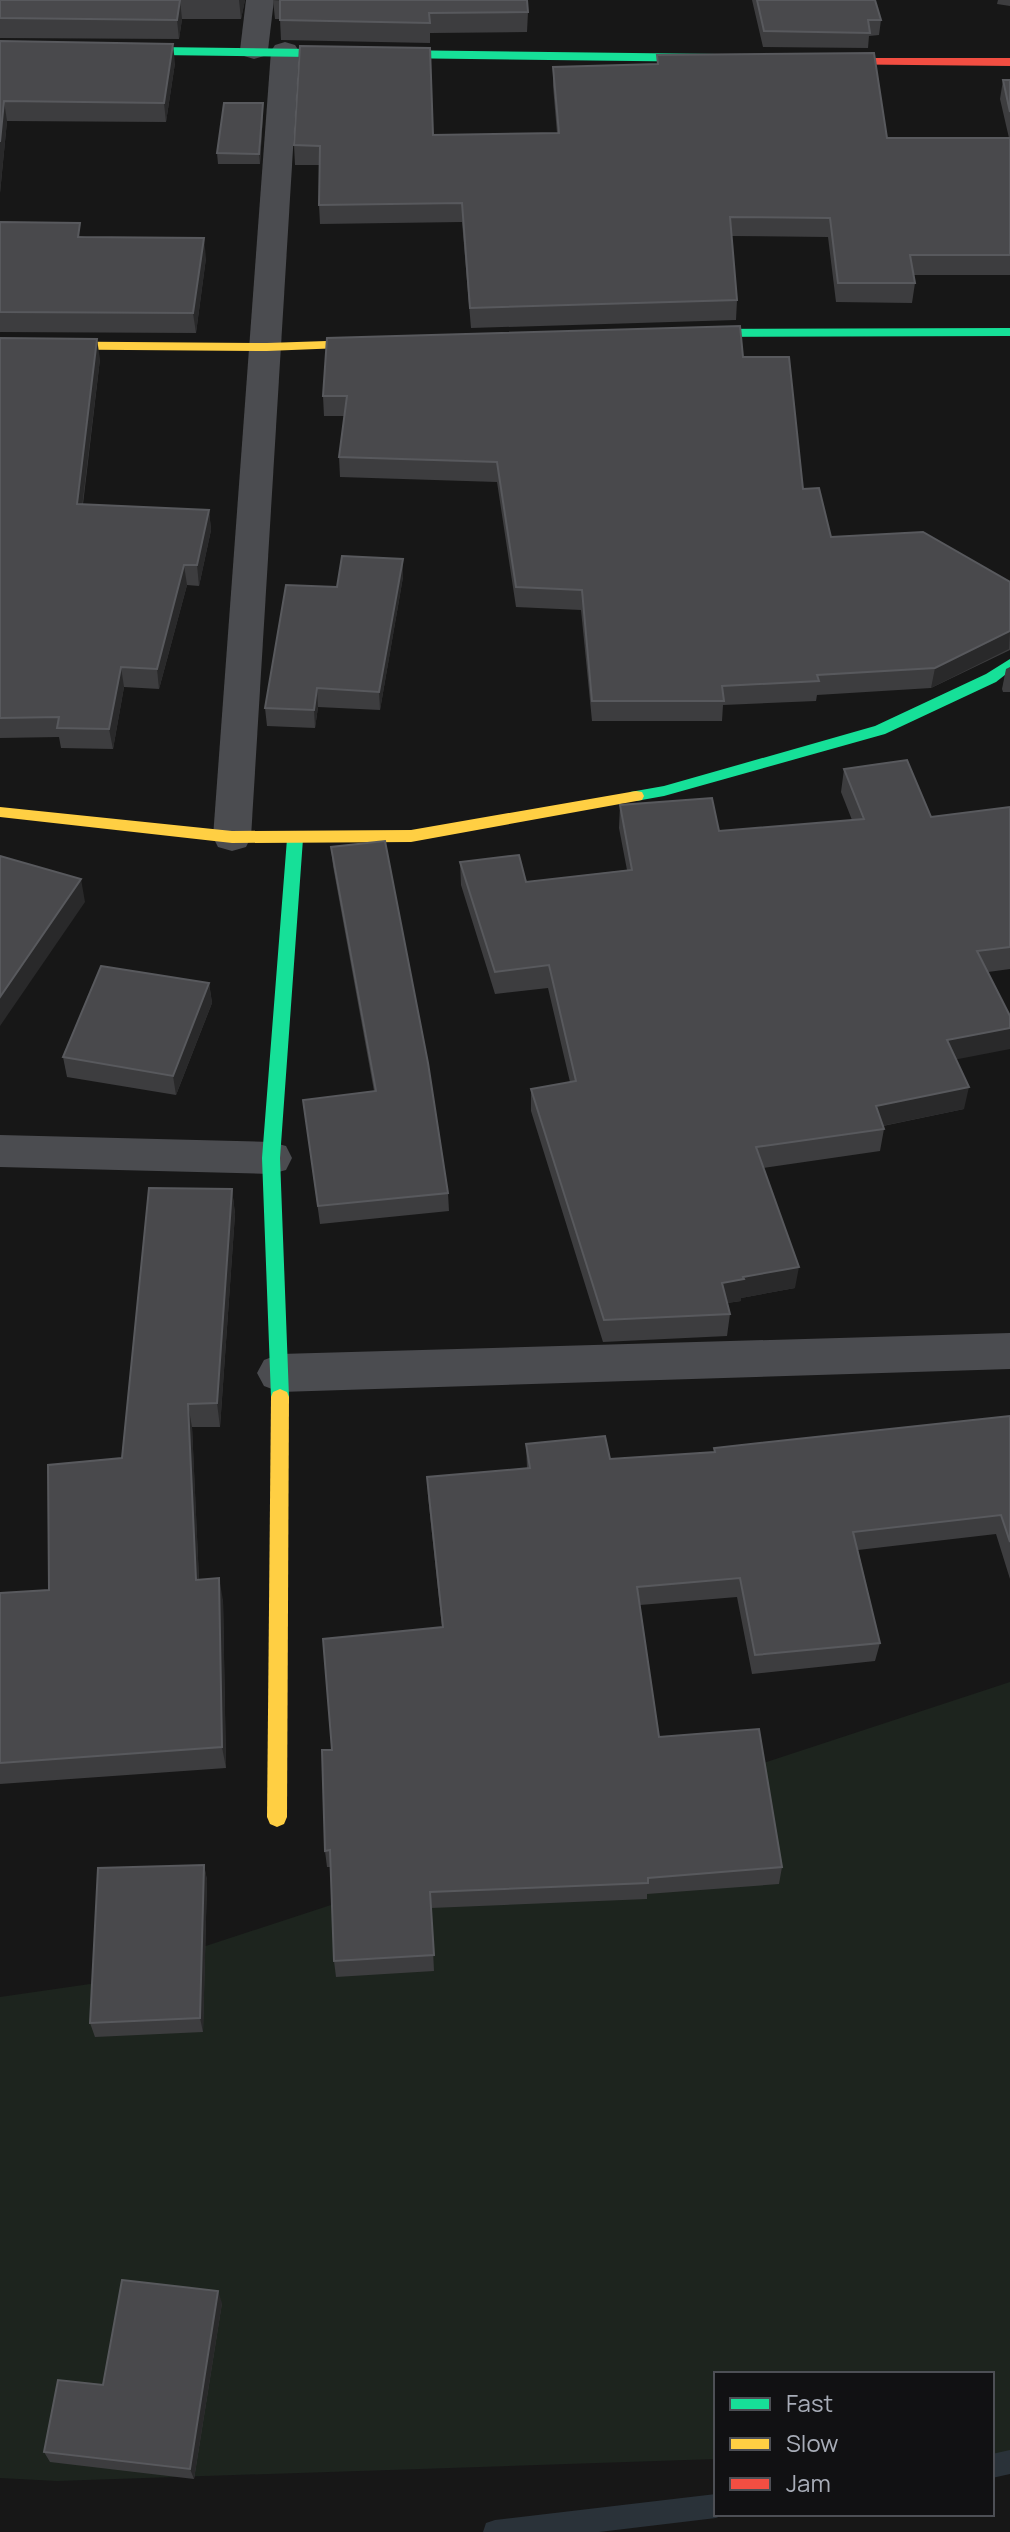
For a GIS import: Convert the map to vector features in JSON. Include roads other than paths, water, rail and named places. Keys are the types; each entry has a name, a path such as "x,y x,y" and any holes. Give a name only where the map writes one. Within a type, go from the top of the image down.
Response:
{"street":[{"path":"232,837 267,347 269,50 260,0"},
{"path":"0,49 740,58"},
{"path":"802,59 1010,62"},
{"path":"661,334 1010,332"},
{"path":"0,345 267,347 409,342"},
{"path":"0,812 232,837 411,836 664,791 880,730 991,678 1010,664"},
{"path":"277,1817 280,1373 271,1158 295,839"},
{"path":"0,1151 271,1158"},
{"path":"280,1373 1010,1351"}],"waterway":[{"path":"994,2466 1010,2462"},
{"path":"495,2532 714,2506"}]}
